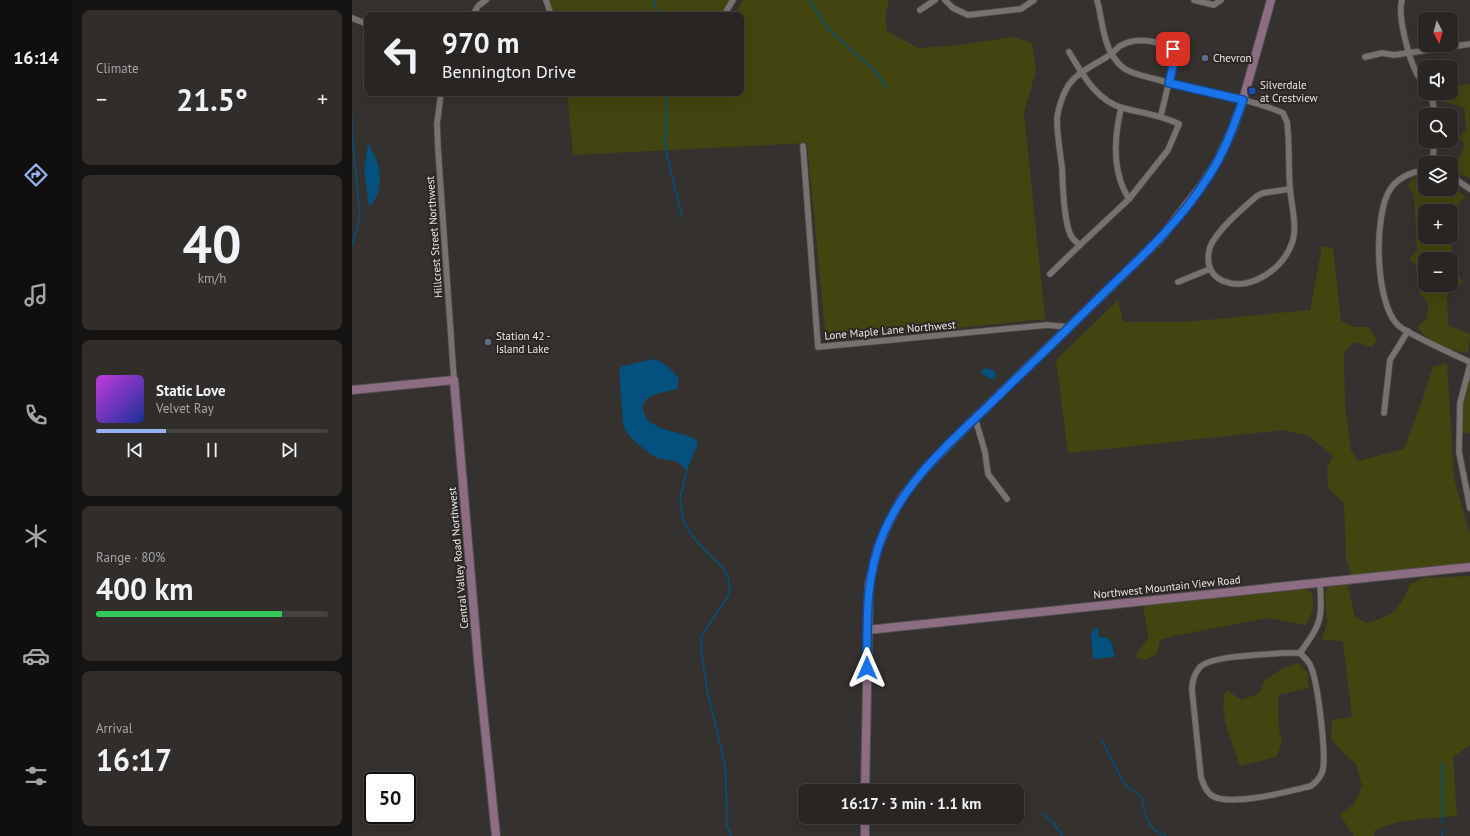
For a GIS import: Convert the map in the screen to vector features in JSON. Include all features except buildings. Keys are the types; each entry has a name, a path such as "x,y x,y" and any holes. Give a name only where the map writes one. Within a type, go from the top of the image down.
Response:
{"main road":[{"path":"865,784 868,594 871,573 878,547 891,518 903,496 915,480 975,418 1174,224 1210,174 1228,138 1243,100 1271,0"},
{"path":"352,390 454,380"},
{"name":"Central Valley Road Northwest","path":"454,380 479,671 496,836"},
{"name":"Northwest Mountain View Road","path":"867,630 1470,567"},
{"path":"865,824 865,836"}],"street":[{"path":"475,12 478,6 486,0"},
{"path":"546,0 550,12"},
{"path":"726,12 733,0"},
{"path":"920,10 935,0"},
{"path":"945,0 953,8 968,15 1021,9 1034,0"},
{"path":"1097,0 1105,41 1111,54 1123,67 1133,73 1243,100 1283,113 1287,122 1289,134 1290,189 1294,238 1290,248 1272,271 1263,276 1239,284 1218,279 1210,269 1208,258 1210,247 1227,225 1257,196 1263,193 1290,189"},
{"path":"1194,0 1214,5 1221,0"},
{"path":"1402,0 1400,5 1401,17 1418,76"},
{"path":"352,18 364,23"},
{"path":"1080,245 1074,240 1069,231 1057,118 1063,97 1071,81 1111,54 1120,46 1138,40 1166,45 1173,49 1175,57 1161,115"},
{"path":"1365,57 1382,53 1394,55 1470,44"},
{"path":"1050,274 1129,200 1168,150 1179,124 1161,115 1121,108 1100,96 1091,86 1069,52"},
{"name":"Hillcrest Street Northwest","path":"441,96 437,124 438,148 454,380"},
{"path":"1121,108 1116,128 1117,164 1121,187 1129,200"},
{"name":"Lone Maple Lane Northwest","path":"803,146 818,347 1047,325 1069,327"},
{"path":"1418,172 1404,177 1391,188 1384,205 1379,236 1380,270 1388,306 1397,325 1440,349 1470,362"},
{"path":"1458,181 1470,189"},
{"path":"1178,282 1210,269"},
{"path":"1384,413 1390,360 1408,331"},
{"path":"1470,365 1460,403 1459,452 1470,508"},
{"path":"975,418 985,452 988,474 1007,499"},
{"path":"1300,653 1320,622 1322,610 1320,582"},
{"path":"1282,652 1300,653 1308,660 1315,680 1324,756 1323,771 1311,786 1298,789 1230,801 1218,799 1211,795 1205,790 1201,777 1192,690 1192,681 1194,676 1201,666 1212,661 1282,652"}],"shaded area":[{"path":"546,0 733,0 726,12 550,12"},
{"path":"743,0 889,0 885,15 887,31 918,48 959,45 1013,37 1032,43 1036,71 1024,112 1045,319 826,341 807,143 573,155 567,96 744,96 744,12 736,12"},
{"path":"1470,84 1470,178 1458,174 1458,161 1465,145 1459,137 1466,129 1464,108 1439,100 1458,100 1458,85"},
{"path":"1418,177 1418,196 1458,196 1458,190 1465,197 1458,204 1418,204 1418,244 1452,244 1452,252 1418,252 1418,280 1416,264 1409,259 1417,251 1414,195 1408,186 1413,178"},
{"path":"1322,246 1333,248 1341,321 1353,327 1368,327 1377,340 1372,347 1354,342 1344,352 1345,406 1351,451 1358,461 1404,449 1433,366 1447,364 1454,478 1470,535 1470,563 1468,567 1353,578 1346,559 1344,503 1328,488 1327,469 1333,456 1309,436 1283,430 1068,453 1056,360 1118,300 1123,322 1185,322 1310,310"},
{"path":"1458,276 1464,282 1458,285"},
{"path":"1420,292 1449,292 1447,294 1448,325 1470,334 1468,353 1452,350 1434,342 1417,327 1426,320 1428,312 1426,300 1420,295"},
{"path":"1470,365 1470,433 1459,432 1460,403"},
{"path":"1470,576 1470,745 1453,757 1457,816 1404,821 1374,831 1374,836 1354,836 1340,815 1355,803 1362,786 1356,764 1342,752 1331,738 1332,720 1352,717 1343,641 1322,640 1327,622 1325,593 1328,586 1347,584 1355,617 1367,623 1384,617 1394,611 1399,606 1410,584 1424,578"},
{"path":"1306,589 1312,594 1313,606 1306,625 1268,618 1178,635 1160,640 1157,654 1145,660 1135,657 1149,637 1143,606"},
{"path":"1298,663 1308,673 1309,688 1278,695 1279,729 1282,743 1276,757 1240,766 1227,728 1223,709 1226,690 1242,700 1260,693 1264,681 1281,669"}],"water":[{"path":"368,144 379,167 380,176 378,193 369,207 364,169"},
{"path":"654,359 665,365 679,379 677,389 650,397 643,404 643,409 650,422 657,426 697,440 697,446 687,470 676,461 657,458 650,454 632,439 626,431 623,423 619,371 622,366"},
{"path":"986,368 995,371 995,379 991,379 982,374 981,371"},
{"path":"1098,628 1099,637 1105,637 1111,641 1115,657 1093,659 1091,636 1093,629"}],"waterway":[{"path":"653,0 657,12"},
{"path":"809,0 830,31 874,70 887,87"},
{"path":"667,96 665,147 682,217"},
{"path":"352,116 352,134 360,216 352,246"},
{"path":"687,470 680,498 683,519 687,528 697,542 724,569 728,577 730,588 727,598 702,635 701,649 707,690 724,760 726,776 727,825 731,836"},
{"path":"1101,739 1125,785 1142,797 1145,816 1151,826 1166,836"},
{"path":"1442,763 1442,822"},
{"path":"1041,813 1054,823 1062,836"},
{"path":"1442,830 1442,836"}],"place":[{"name":"Chevron","path":"1205,58"},
{"name":"Silverdale at Crestview","path":"1252,91"},
{"name":"Station 42 - Island Lake","path":"488,342"}],"route":[{"path":"867,668 867,604 871,573 878,547 903,496 921,472 1167,232 1202,186 1222,151 1233,128 1243,100 1169,83 1175,57 1173,49"}]}
